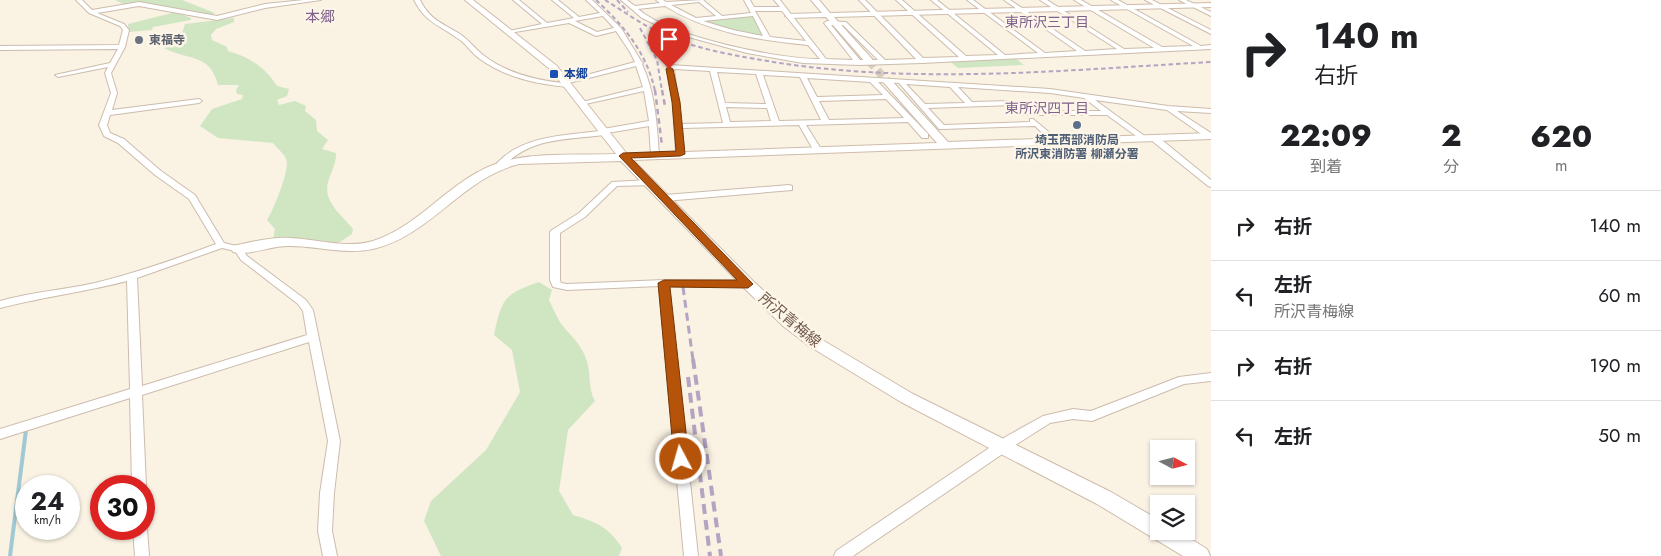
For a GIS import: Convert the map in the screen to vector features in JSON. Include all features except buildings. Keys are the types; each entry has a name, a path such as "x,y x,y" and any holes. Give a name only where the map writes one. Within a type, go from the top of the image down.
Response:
{"street":[{"path":"79,0 91,12 124,26 126,30 122,47 110,65 108,73 114,94 103,125 107,134 121,140 158,173 192,196 222,245"},
{"path":"91,12 139,4 217,18 265,6 318,0"},
{"path":"417,0 426,18 460,37 493,65 523,77 567,83 640,63"},
{"name":"所沢青梅線","path":"469,0 546,60 567,83 623,156 748,284 788,322 840,360 907,398 1104,498 1150,524"},
{"path":"516,0 546,25"},
{"path":"555,0 577,18"},
{"path":"589,0 619,29 640,63 648,88 655,155"},
{"path":"624,0 663,27 706,41 766,55 825,62 922,61 1211,47"},
{"path":"659,0 694,20 726,30 768,39 810,43"},
{"path":"633,8 698,0 719,16"},
{"path":"747,0 768,39"},
{"path":"777,0 825,62"},
{"path":"814,0 869,61"},
{"path":"862,0 922,61"},
{"path":"899,0 964,58"},
{"path":"934,0 1004,56"},
{"path":"970,0 1044,54"},
{"path":"1007,0 1084,53"},
{"path":"1043,0 1123,51"},
{"path":"1077,0 1161,49"},
{"path":"1114,0 1200,47"},
{"path":"1148,0 1211,32"},
{"path":"1182,0 1211,14"},
{"path":"790,16 1211,5"},
{"path":"694,20 753,11 784,9"},
{"path":"511,32 605,14"},
{"path":"568,20 596,34 619,29"},
{"path":"859,63 826,25 834,22 846,24 883,62"},
{"path":"706,41 726,30"},
{"path":"0,48 122,47"},
{"path":"58,75 84,68 110,65"},
{"path":"680,154 670,67 759,74 994,87 1085,95 1168,108 1211,111"},
{"path":"713,70 727,125"},
{"path":"759,74 776,124"},
{"path":"803,76 826,122"},
{"path":"872,80 925,136"},
{"path":"900,81 942,127 947,140"},
{"path":"888,82 947,140"},
{"path":"951,84 971,104"},
{"path":"994,87 1057,142"},
{"path":"581,103 648,88"},
{"path":"1085,95 1108,113 1149,138 1211,184"},
{"path":"815,98 889,97"},
{"path":"107,113 199,101"},
{"path":"923,106 1013,103"},
{"path":"722,106 770,106"},
{"path":"1168,108 1209,134"},
{"path":"1024,113 1108,113"},
{"path":"678,126 910,120"},
{"path":"0,305 132,275 175,263 222,245 238,249 287,242 344,248 384,242 409,228 464,186 500,165 509,154 536,143 653,123"},
{"path":"801,123 817,149"},
{"path":"942,127 1036,124"},
{"path":"500,165 535,159 817,149 947,140 1057,142 1209,134"},
{"path":"650,183 615,184 582,215 555,232 554,280 557,285 567,287 664,283 748,284"},
{"path":"665,198 789,188"},
{"path":"238,249 244,258 302,302 311,319 334,441 327,493 325,531 330,556"},
{"path":"132,275 139,475"},
{"path":"664,283 691,556"},
{"path":"0,434 313,337"},
{"path":"841,556 1047,419 1073,414 1092,416 1183,380 1211,377"},
{"path":"141,540 142,556"},
{"name":"所沢青梅線","path":"1175,540 1200,556"}],"green space":[{"path":"115,0 182,0 215,13 211,16 151,4 123,4"},
{"path":"176,12 191,18 191,20 153,27 152,30 129,32 128,24"},
{"path":"753,15 764,36 745,34 700,21"},
{"path":"234,18 234,22 216,29 211,35 212,40 227,47 228,51 243,56 262,68 277,86 289,89 287,96 277,100 279,105 295,101 306,106 305,111 316,120 317,131 328,140 322,149 336,153 335,164 327,187 328,194 334,207 353,229 352,234 337,244 292,238 273,240 275,229 267,220 284,180 287,164 285,157 273,143 218,138 200,126 212,109 242,99 243,95 237,94 236,90 239,85 218,85 210,68 204,63 164,48 181,36 185,24"},
{"path":"1015,58 1024,65 958,68 949,61"},
{"path":"539,282 552,290 549,300 557,316 583,351 595,401 568,430 559,491 573,515 589,520 607,530 622,548 619,556 441,556 424,521 431,501 486,450 520,392 512,350 494,335 499,313 506,299 518,290"}],"waterway":[{"path":"10,556 26,430 24,431"}],"tunnel":[{"path":"869,61 888,82"}],"railway":[{"path":"596,0 633,41 646,64 655,91"},
{"path":"605,0 639,22 673,39 745,57 828,69 882,73 992,74 1211,62"},
{"path":"617,0 628,12"},
{"path":"640,28 657,60 662,91"},
{"path":"655,90 662,146"},
{"path":"662,90 665,106"},
{"path":"683,287 693,360"},
{"path":"693,359 721,556"},
{"path":"688,377 710,556"}],"place":[{"name":"東福寺","path":"139,40"},
{"name":"本郷","path":"554,74"},
{"name":"埼玉西部消防局 所沢東消防署 柳瀬分署","path":"1077,125"}],"district":[{"name":"本郷","path":"320,17"},
{"name":"東所沢三丁目","path":"1047,22"},
{"name":"東所沢四丁目","path":"1047,108"}],"route":[{"path":"669,69 674,83 680,154 623,156 748,284 664,283 681,459"}]}
